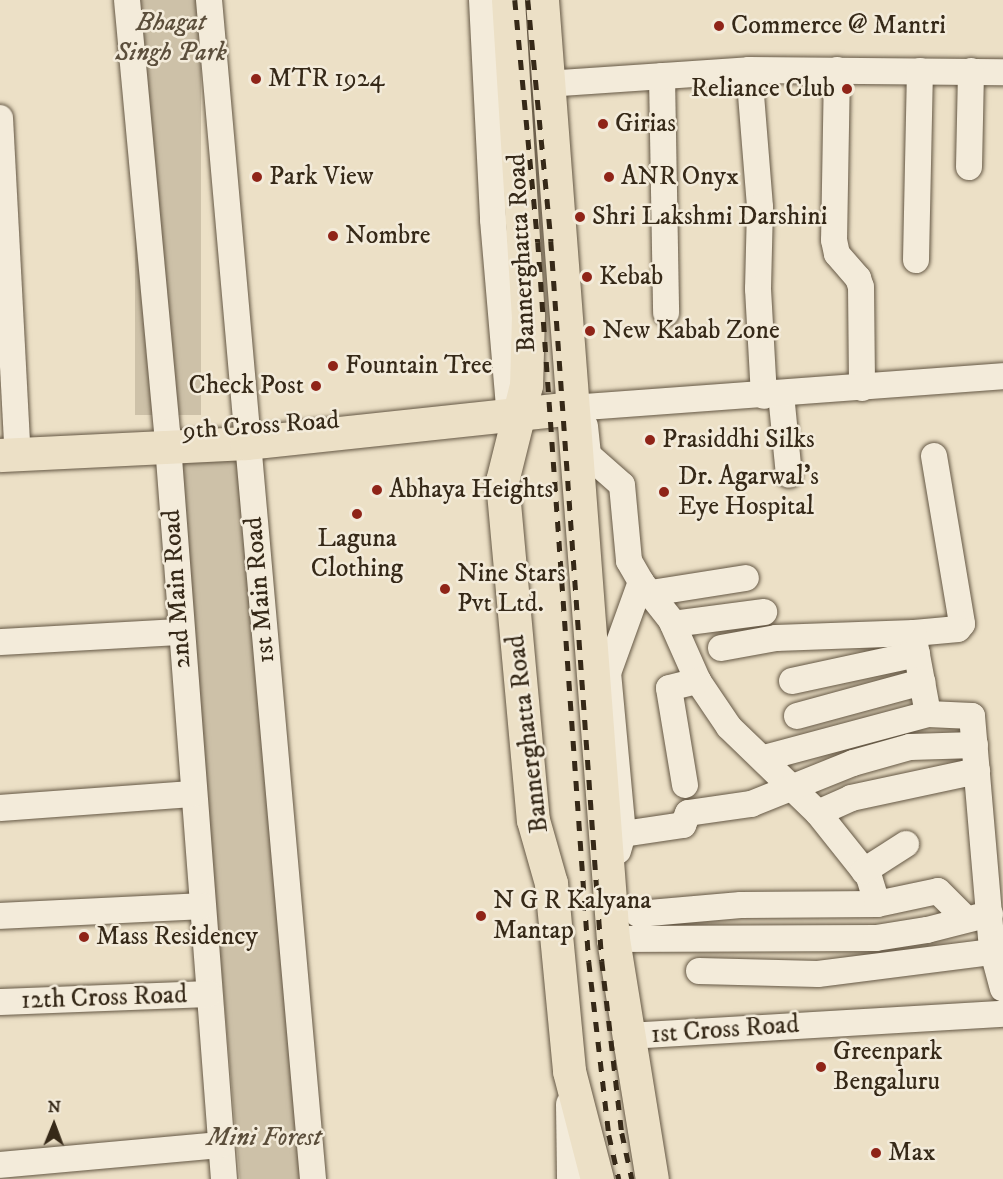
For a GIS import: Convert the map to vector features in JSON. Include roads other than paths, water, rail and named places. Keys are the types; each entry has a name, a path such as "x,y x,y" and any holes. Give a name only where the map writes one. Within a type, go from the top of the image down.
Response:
{"main road":[{"name":"Bannerghatta Road","path":"508,0 517,410 503,491 533,820 551,883 568,1071 597,1179"},
{"name":"Bannerghatta Road","path":"542,0 546,84 577,408 613,939 652,1179"},
{"name":"9th Cross Road","path":"6,445 245,435 517,410 577,408"}],"street":[{"name":"2nd Main Road","path":"127,0 167,439 179,632 224,1179"},
{"name":"1st Main Road","path":"209,0 245,435 313,1179"},
{"path":"482,0 515,316"},
{"path":"546,84 748,70 1003,72"},
{"path":"748,70 760,207 758,289 773,395 789,475"},
{"path":"837,70 834,240 837,254 858,278 861,287 862,388"},
{"path":"916,261 920,70"},
{"path":"969,167 971,71"},
{"path":"663,76 666,313"},
{"path":"0,118 6,445"},
{"path":"877,904 864,871 818,813 764,758 729,727 698,681 673,624 629,561 622,485 588,455 577,408 1003,376"},
{"path":"792,681 916,644 958,629 962,624 934,456"},
{"path":"646,588 747,578"},
{"path":"608,880 623,834 608,673 646,588"},
{"path":"673,624 764,612"},
{"path":"0,642 179,632"},
{"path":"721,648 776,638 916,644"},
{"path":"916,644 928,714"},
{"path":"685,785 669,688 698,681"},
{"path":"797,716 922,682"},
{"path":"764,758 928,714 972,716 977,771 978,916 993,952 1003,989"},
{"path":"623,834 683,825 688,813 751,804 853,763 910,747 975,745"},
{"path":"818,813 851,798 964,770 977,771"},
{"path":"0,808 192,794"},
{"path":"864,871 906,844"},
{"path":"638,914 741,905 877,904 938,891 978,916"},
{"path":"0,916 202,906"},
{"path":"613,939 876,938 927,930 978,916"},
{"path":"699,971 818,974 901,967 993,952"},
{"name":"12th Cross Road","path":"0,1002 208,994"},
{"name":"1st Cross Road","path":"627,1036 1003,1014"},
{"path":"568,1071 570,1179"},
{"path":"0,1165 221,1145"}],"railway":[{"path":"515,0 538,242 589,962 609,1135 619,1179"},
{"path":"528,0 551,241 602,961 622,1133 632,1179"}],"place":[{"name":"Commerce @ Mantri","path":"719,26"},
{"name":"MTR 1924","path":"256,79"},
{"name":"Reliance Club","path":"847,89"},
{"name":"Girias","path":"603,124"},
{"name":"Park View","path":"257,177"},
{"name":"ANR Onyx","path":"609,177"},
{"name":"Shri Lakshmi Darshini","path":"580,217"},
{"name":"Nombre","path":"333,236"},
{"name":"Kebab","path":"587,277"},
{"name":"New Kabab Zone","path":"590,331"},
{"name":"Fountain Tree","path":"333,366"},
{"name":"Check Post","path":"316,386"},
{"name":"Prasiddhi Silks","path":"650,440"},
{"name":"Abhaya Heights","path":"377,490"},
{"name":"Dr. Agarwal's Eye Hospital","path":"664,492"},
{"name":"Laguna Clothing","path":"357,514"},
{"name":"Nine Stars Pvt Ltd.","path":"445,589"},
{"name":"N G R Kalyana Mantap","path":"481,916"},
{"name":"Mass Residency","path":"84,937"},
{"name":"Greenpark Bengaluru","path":"821,1067"},
{"name":"Max","path":"876,1153"}],"park label":[{"name":"Bhagat Singh Park","path":"171,38"},
{"name":"Mini Forest","path":"264,1138"}]}
